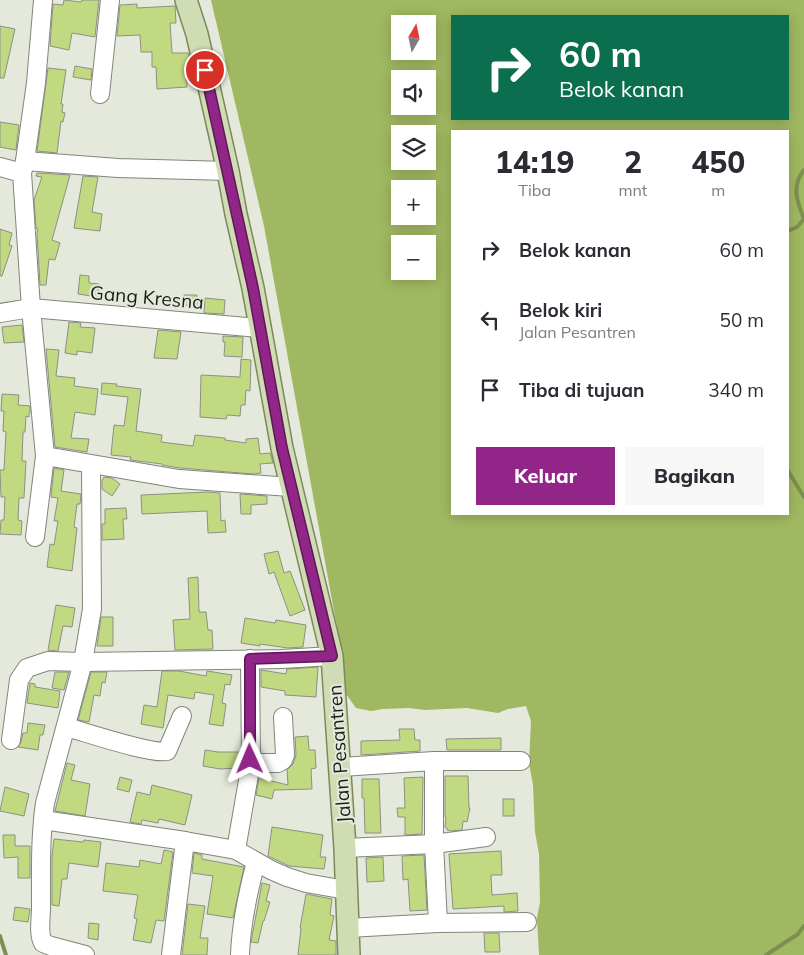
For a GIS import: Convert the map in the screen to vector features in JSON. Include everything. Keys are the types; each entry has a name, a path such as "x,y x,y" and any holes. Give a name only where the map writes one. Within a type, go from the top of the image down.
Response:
{"main road":[{"name":"Jalan Pesantren","path":"186,0 197,34 228,171 253,288 259,328 291,488 332,656 341,767 349,955"}],"street":[{"path":"35,537 45,456 30,308 24,167 36,83 43,0"},
{"path":"100,94 110,0"},
{"path":"0,167 228,171"},
{"name":"Gang Kresna","path":"0,313 30,308 259,328"},
{"path":"45,456 179,478 291,488"},
{"path":"85,955 43,942 41,932 41,901 45,803 83,662 92,609 91,465"},
{"path":"11,740 19,680 27,668 48,661 83,662 332,656"},
{"path":"236,850 251,762 250,659"},
{"path":"66,727 143,749 162,752 167,751 170,746 182,716"},
{"path":"251,762 278,763 283,760 285,755 284,717"},
{"path":"341,767 434,761 521,761"},
{"path":"434,761 434,844 438,922"},
{"path":"43,820 236,850 287,877 346,890"},
{"path":"345,848 434,844 486,837"},
{"path":"171,955 185,841"},
{"path":"240,955 247,896 256,862"},
{"path":"348,928 438,922 527,922"}],"green space":[{"path":"211,0 804,0 804,955 539,955 537,918 540,902 539,854 535,832 533,785 529,763 531,721 526,706 498,713 467,708 425,710 409,708 371,711 356,708 346,694 340,644 264,226"}],"building":[{"path":"64,0 81,2 82,0 99,0 95,37 72,33 69,50 50,46 53,4 63,5"},
{"path":"137,4 137,8 175,6 176,23 170,23 172,53 188,53 191,64 186,64 187,87 157,89 156,67 152,67 152,52 141,52 140,35 117,36 120,5"},
{"path":"0,26 15,29 4,78 0,78"},
{"path":"75,66 92,69 91,80 73,77"},
{"path":"48,68 66,70 61,104 63,104 62,112 65,113 63,122 61,121 57,153 37,151"},
{"path":"0,122 19,125 16,150 0,147"},
{"path":"37,173 70,175 52,240 60,243 55,260 49,259 46,285 40,285 38,229 36,228 34,200 42,177 36,176"},
{"path":"83,176 98,177 92,212 102,214 100,231 74,228"},
{"path":"0,229 12,233 9,245 12,246 2,276 0,276"},
{"path":"80,275 89,276 89,283 99,284 98,297 78,294"},
{"path":"184,295 197,295 197,306 184,305"},
{"path":"205,298 225,300 224,314 204,313"},
{"path":"69,322 81,323 80,327 95,328 92,353 77,351 77,355 65,353"},
{"path":"22,325 24,342 4,343 2,327"},
{"path":"158,330 181,332 177,359 154,358"},
{"path":"223,336 243,337 242,357 224,356 225,342 223,342"},
{"path":"46,349 59,350 56,376 75,378 74,386 98,389 95,415 75,412 71,438 89,439 87,452 55,447"},
{"path":"241,359 251,360 250,391 246,390 245,405 241,405 240,416 227,415 226,419 200,417 201,375 240,377"},
{"path":"102,383 141,389 136,431 162,435 161,442 193,446 195,435 225,438 225,440 246,443 246,439 258,438 260,454 270,453 273,463 260,464 261,473 253,474 180,468 130,460 131,457 111,455 114,425 124,426 128,397 101,394"},
{"path":"2,394 19,395 18,405 30,406 29,417 26,416 25,432 23,432 22,461 26,461 24,498 19,498 18,520 22,521 21,535 0,534 1,520 4,520 5,497 1,497 0,470 4,470 6,432 3,431 4,411 1,411"},
{"path":"54,468 64,470 61,491 81,494 80,504 77,504 74,527 77,528 72,571 47,567 50,544 54,545 58,521 54,521 58,498 51,497"},
{"path":"104,477 112,478 120,484 112,496 102,489"},
{"path":"220,493 221,521 225,520 226,532 208,533 207,511 142,514 141,495"},
{"path":"240,494 267,496 267,504 251,505 251,514 241,514"},
{"path":"126,508 127,519 123,519 124,539 102,540 102,524 105,524 105,509"},
{"path":"278,551 284,573 290,571 305,610 290,616 274,572 269,574 264,554"},
{"path":"198,577 199,612 206,612 208,630 212,630 213,649 175,650 173,620 190,619 188,578"},
{"path":"56,605 75,608 72,627 63,626 58,651 48,650"},
{"path":"101,617 113,617 113,646 97,646"},
{"path":"245,618 275,623 276,620 306,625 303,647 288,648 241,643"},
{"path":"318,667 316,697 285,695 285,691 261,687 261,670 286,674 287,669"},
{"path":"162,671 179,671 206,676 207,671 232,675 230,685 225,684 222,703 226,704 223,726 209,724 214,695 195,692 194,699 168,695 163,728 141,724 144,705 157,707"},
{"path":"55,672 69,672 64,690 52,688"},
{"path":"91,672 107,672 105,683 102,682 100,696 94,695 89,722 78,720"},
{"path":"30,683 35,684 35,687 60,691 58,708 27,703"},
{"path":"28,723 45,725 43,735 40,735 38,750 18,747 23,733 27,733"},
{"path":"399,729 414,729 415,740 420,740 420,751 361,755 361,741 400,740"},
{"path":"308,736 309,750 315,750 316,768 311,769 312,789 274,790 272,799 256,795 259,778 288,785 287,770 293,764 296,755 295,737"},
{"path":"501,738 501,750 447,750 446,739"},
{"path":"205,750 240,752 239,768 220,769 203,766"},
{"path":"67,763 75,765 71,780 90,784 85,816 55,811"},
{"path":"445,776 468,776 470,808 467,822 463,821 462,830 451,831 445,827"},
{"path":"120,777 132,780 129,792 117,789"},
{"path":"423,777 422,834 405,835 405,817 398,817 397,808 405,808 404,778"},
{"path":"362,779 379,779 381,833 365,833"},
{"path":"152,785 192,795 185,825 159,819 158,823 142,820 141,824 130,822 137,792 150,795"},
{"path":"5,787 29,794 24,816 0,811"},
{"path":"503,799 514,799 514,816 503,816"},
{"path":"272,827 323,835 320,857 326,857 324,869 289,866 268,856"},
{"path":"3,835 15,835 15,846 30,846 30,878 18,878 18,857 4,858"},
{"path":"54,839 101,842 98,867 69,863 67,879 62,879 59,906 52,905"},
{"path":"164,850 173,852 164,921 156,920 151,943 133,940 137,919 134,918 138,895 103,891 106,863 139,867 140,860 161,864"},
{"path":"501,851 502,875 491,875 492,895 517,893 518,911 504,912 504,906 453,909 449,854"},
{"path":"194,853 202,855 202,859 244,867 233,918 207,914 213,876 192,873"},
{"path":"424,855 427,910 410,911 408,879 403,880 402,856"},
{"path":"383,857 384,881 367,882 366,858"},
{"path":"262,883 270,885 266,901 270,902 258,943 251,942"},
{"path":"306,894 332,899 330,915 334,916 329,940 336,941 336,955 298,955 300,928"},
{"path":"188,904 205,906 200,938 208,938 207,955 182,955"},
{"path":"15,907 30,909 28,922 13,920"},
{"path":"89,923 99,924 98,940 88,938"},
{"path":"484,933 499,933 500,952 485,952"}],"waterway":[{"path":"789,231 797,227 804,219 796,194 796,188 804,170"},
{"path":"789,473 804,497"},
{"path":"766,955 798,934 804,926"},
{"path":"0,936 6,955"}],"route":[{"path":"205,70 253,288 282,448 332,656 250,659 250,759"}]}
